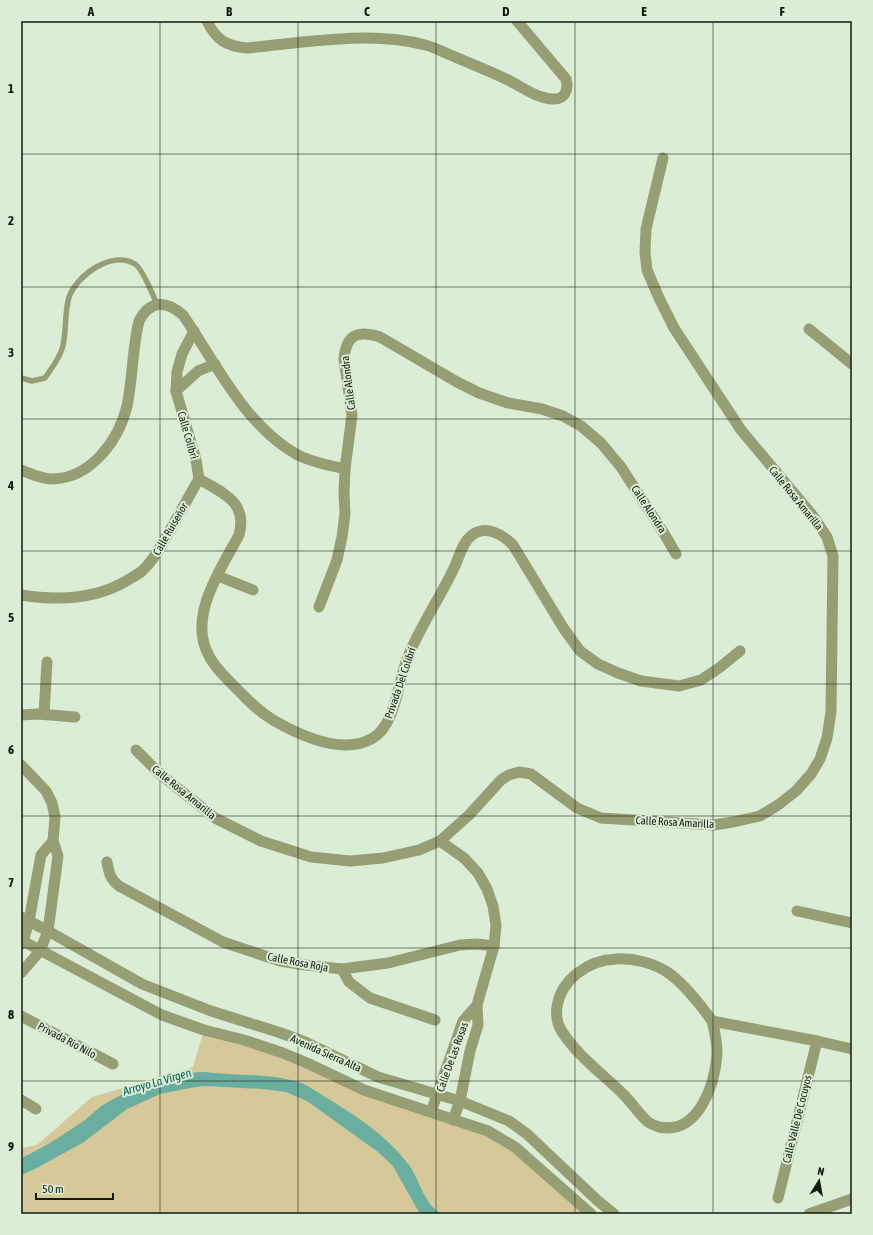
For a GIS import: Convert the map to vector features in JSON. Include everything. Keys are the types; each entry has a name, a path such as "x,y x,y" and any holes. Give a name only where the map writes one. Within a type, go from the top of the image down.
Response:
{"street":[{"path":"207,21 216,35 226,44 246,48 372,38 397,40 425,45 488,70 538,95 550,99 561,98 568,89 566,79 517,21"},
{"name":"Calle Rosa Amarilla","path":"136,750 160,774 215,818 260,841 311,857 350,861 383,858 419,850 440,841 469,815 501,780 509,774 519,772 531,774 577,808 601,818 713,825 760,816 778,805 796,791 811,774 820,759 828,738 831,712 832,556 827,537 813,516 741,430 674,328 647,270 645,252 646,228 663,158"},
{"path":"21,470 39,478 65,478 79,472 92,463 107,447 117,433 127,405 139,321 143,313 149,307 157,304 175,308 183,314 247,411 266,432 296,454 308,459 345,469 345,514 342,537 337,560 319,607"},
{"path":"809,329 852,364"},
{"name":"Calle Colibrí","path":"194,332 182,354 177,372 176,391 196,460 198,479"},
{"name":"Calle Alondra","path":"345,469 352,414 344,359 345,350 347,343 352,336 360,333 369,333 386,340 457,382 479,393 508,403 542,409 563,416 581,426 601,443 621,467 676,554"},
{"path":"176,391 198,371 215,364"},
{"name":"Privada Del Colibrí","path":"198,479 224,493 234,502 241,514 242,524 239,535 207,597 203,610 203,641 208,655 217,668 247,700 272,719 316,740 348,746 361,744 373,738 386,724 406,660 413,644 447,582 466,540 478,531 487,530 498,533 513,545 564,629 580,652 598,664 611,670 641,681 679,686 700,680 720,668 740,651"},
{"name":"Calle Ruiseñor","path":"21,595 49,599 69,599 88,596 106,591 123,583 142,571 156,555 198,479"},
{"path":"218,576 253,590"},
{"path":"44,714 47,662"},
{"path":"21,715 44,714 75,717"},
{"path":"21,765 46,791 52,803 55,817 53,840 58,856 48,931 40,950 21,973"},
{"path":"22,942 25,919 37,879 41,855 53,840"},
{"name":"Calle De Las Rosas","path":"440,841 464,858 478,874 487,888 493,906 496,925 494,946 477,1005 478,1025 470,1051 460,1101 453,1120"},
{"name":"Calle Rosa Roja","path":"107,862 109,875 112,880 120,886 223,942 280,961 342,969 388,963 460,945 477,944 494,946"},
{"path":"37,879 54,882"},
{"path":"797,911 852,923"},
{"name":"Avenida Sierra Alta","path":"25,919 142,984 211,1011 305,1042 378,1077 460,1101 509,1121 527,1134 598,1201 614,1214"},
{"name":"Avenida Sierra Alta","path":"22,942 40,950 162,1015 204,1030 244,1040 307,1063 364,1090 488,1131 515,1147 591,1214"},
{"path":"712,1021 716,1036 717,1052 714,1075 709,1092 692,1119 680,1125 669,1128 649,1122 594,1068 568,1040 560,1028 556,1015 557,1005 563,990 569,981 581,971 597,963 615,959 635,960 652,964 670,974 696,998 712,1021 852,1049"},
{"path":"342,969 349,982 370,998 435,1020"},
{"name":"Calle De Las Rosas","path":"431,1112 463,1021 477,1005"},
{"name":"Privada Río Nilo","path":"21,1016 113,1064"},
{"path":"244,1040 248,1024"},
{"name":"Calle Valle De Cocuyos","path":"778,1198 817,1041"},
{"path":"455,1046 470,1051"},
{"path":"21,1100 36,1109"},
{"path":"809,1214 852,1199"}],"lane":[{"path":"21,378 32,381 45,378 62,350 69,298 79,280 100,265 120,259 136,264 149,284 157,304"}],"shaded area":[{"path":"204,1030 488,1131 591,1214 21,1214 21,1148 37,1145 92,1097 193,1067"}],"water":[{"name":"Arroyo La Virgen","path":"204,1072 284,1078 299,1082 312,1088 361,1120 382,1136 409,1165 432,1206 443,1214 420,1214 393,1166 378,1152 307,1101 286,1092 263,1089 204,1086 160,1094 127,1109 84,1142 37,1168 21,1175 21,1158 58,1138 82,1122 100,1107 115,1098 139,1087 165,1078"}]}
